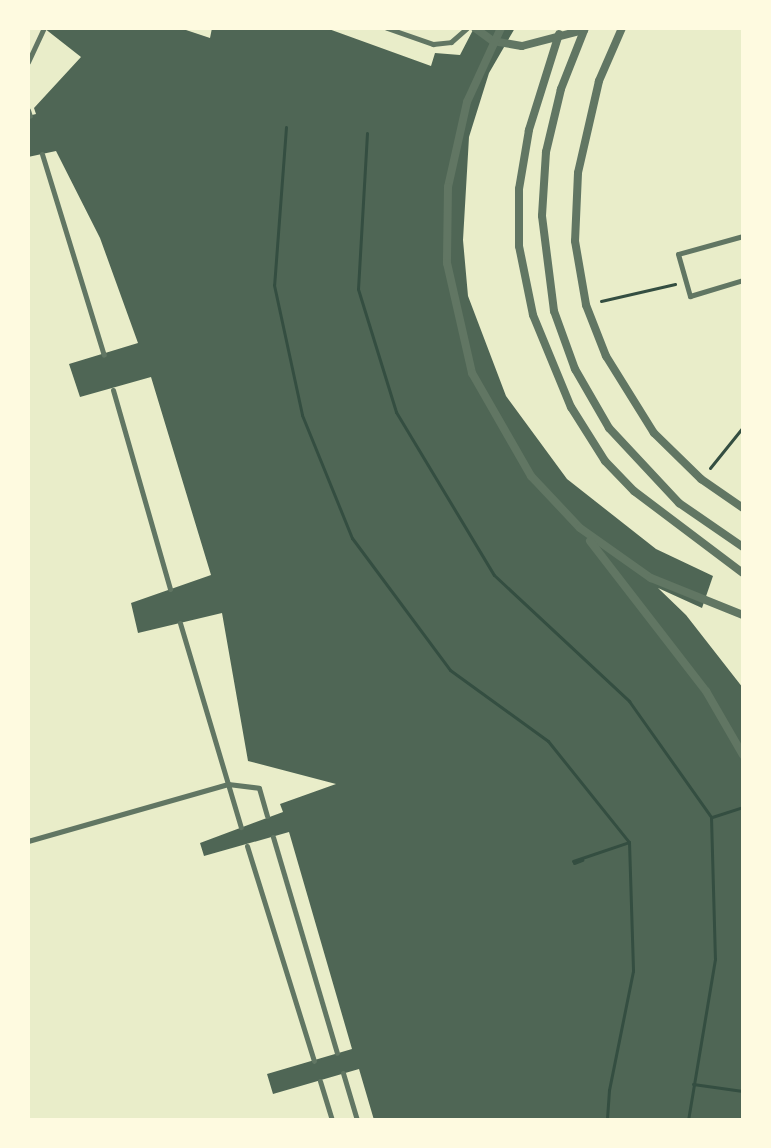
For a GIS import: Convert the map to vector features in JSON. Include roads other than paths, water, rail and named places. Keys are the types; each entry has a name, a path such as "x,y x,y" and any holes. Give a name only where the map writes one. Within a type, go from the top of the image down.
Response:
{"street":[{"path":"475,28 493,41 522,46 585,29"},
{"path":"501,28 476,77 454,149 446,213 452,300 472,373 500,430 531,476 580,528 706,691 743,755"},
{"path":"622,28 599,81 578,173 575,241 586,305 606,356 638,410 701,479 743,508"},
{"path":"585,29 552,120 542,216 554,311 590,399 634,459 714,529 743,547"},
{"path":"559,34 522,160 518,231 533,315 571,407 619,476 743,573"},
{"path":"571,407 590,399"},
{"path":"580,528 651,578 743,615"},
{"path":"705,542 714,529"}],"lane":[{"path":"28,62 44,28"},
{"path":"387,28 442,44 467,28"},
{"path":"42,154 104,355"},
{"path":"743,236 678,254 690,296 743,280"},
{"path":"113,390 170,589"},
{"path":"180,623 241,827"},
{"path":"28,841 228,784 259,788 267,816"},
{"path":"273,837 337,1053"},
{"path":"247,846 314,1061"},
{"path":"343,1073 357,1120"},
{"path":"320,1081 332,1120"}]}
